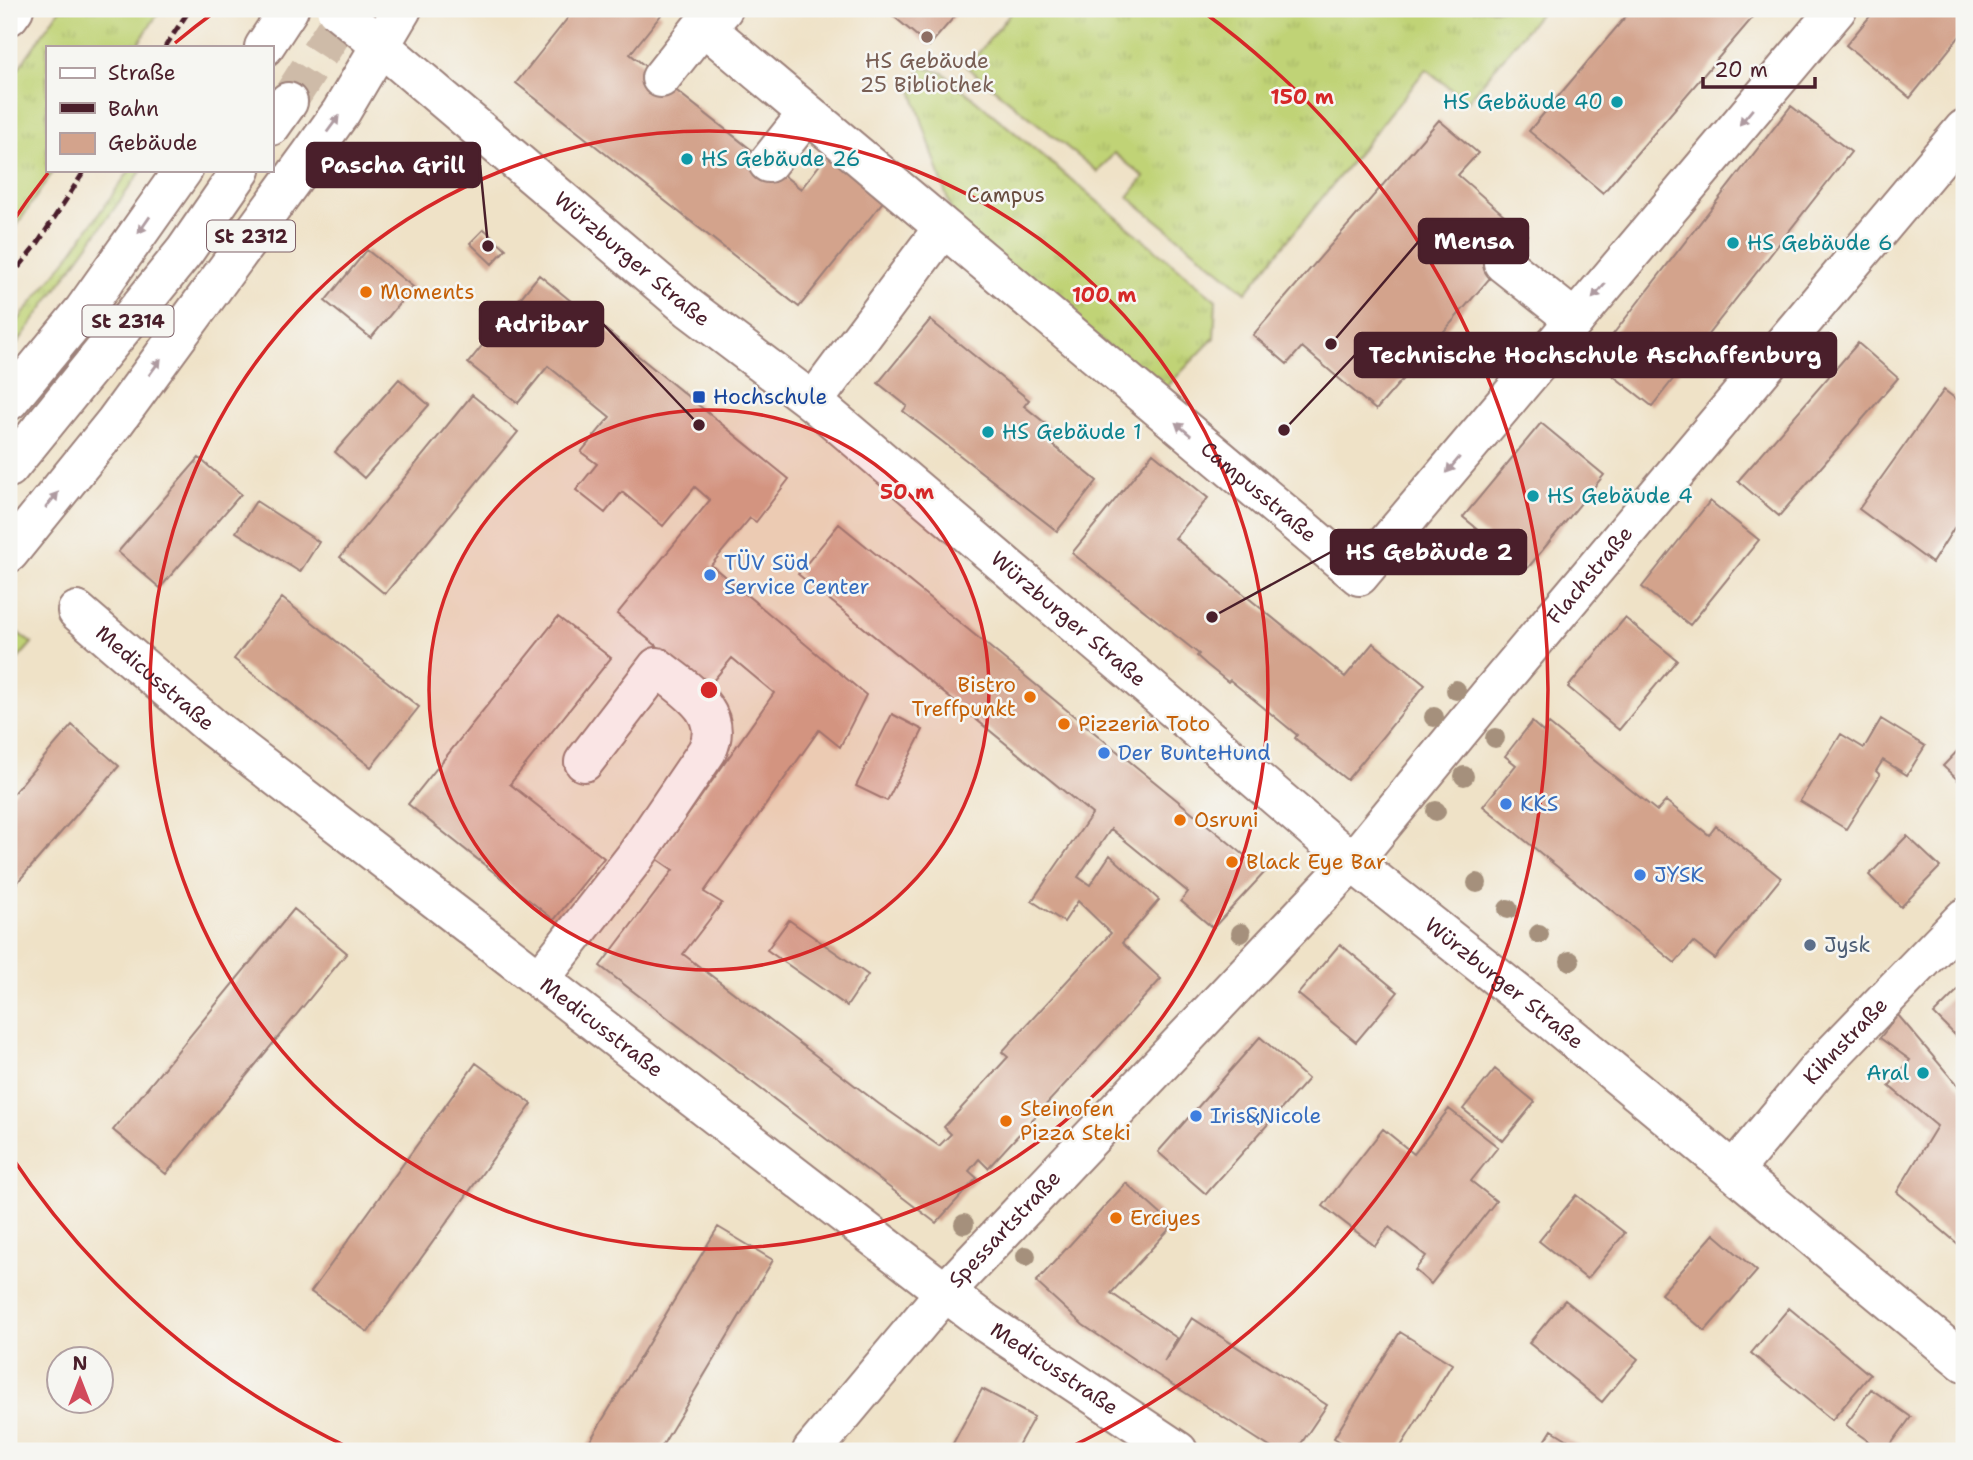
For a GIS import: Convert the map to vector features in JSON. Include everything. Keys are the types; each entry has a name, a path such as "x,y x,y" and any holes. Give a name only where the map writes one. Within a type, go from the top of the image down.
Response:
{"main road":[{"path":"9,16 13,9"},
{"path":"265,46 289,9"},
{"name":"St 2312","path":"9,553 115,422 341,113 360,28 402,9"},
{"name":"Campusstraße","path":"703,18 807,114 1359,576 1838,9"},
{"path":"660,78 703,18"},
{"name":"Würzburger Straße","path":"360,28 690,309 813,402 1352,862 1541,1012 1964,1362"},
{"path":"768,163 807,114"},
{"name":"Flachstraße","path":"1352,862 1964,129"},
{"path":"9,401 84,310 182,172"},
{"name":"St 2314","path":"9,468 185,251 240,172"},
{"path":"813,402 943,228"},
{"path":"1503,263 1575,320"},
{"name":"Medicusstraße","path":"77,611 212,727 1135,1440 1178,1451"},
{"path":"540,979 635,857 707,751 713,738 712,722 705,707 657,667 584,762"},
{"name":"Spessartstraße","path":"813,1451 945,1292 1352,862"},
{"name":"Kihnstraße","path":"1733,1171 1819,1068 1964,918"}],"green space":[{"path":"60,9 161,9 137,46 46,46 46,172 53,172 9,237 9,82"},
{"name":"Campus","path":"1014,9 1543,9 1467,102 1426,69 1246,292 1128,197 1144,177 1114,153 1098,172 967,67"},
{"name":"Campus","path":"923,67 943,73 1216,300 1214,338 1163,391 955,222 910,84"},
{"path":"129,172 141,172 9,355 9,332 66,260"},
{"path":"9,592 14,628 32,643 9,669"}],"building":[{"name":"HS Gebäude 26","path":"575,9 654,9 661,15 630,54 801,189 828,154 885,199 799,307 516,83"},
{"name":"HS Gebäude 25 Bibliothek","path":"885,9 961,9 929,46"},
{"name":"HS Gebäude 40","path":"1632,9 1760,9 1603,193 1529,131"},
{"path":"1876,9 1964,10 1964,31 1910,98 1846,45"},
{"name":"HS Gebäude 6","path":"1791,106 1851,152 1652,406 1593,360"},
{"path":"1439,120 1478,153 1458,175 1527,235 1376,410 1302,347 1287,364 1253,335"},
{"path":"484,229 506,249 492,264 470,243"},
{"path":"367,250 413,287 371,338 325,301"},
{"path":"539,275 789,479 756,522 750,518 711,565 866,695 840,747 819,730 704,892 722,903 683,954 879,1104 939,1146 951,1134 944,1127 1008,1057 1002,1052 1111,933 1078,901 1064,922 1032,901 1092,814 798,574 839,524 1265,872 1213,928 1181,901 1188,892 1111,829 1078,877 1090,885 1110,855 1159,900 1122,943 1161,979 988,1168 979,1159 969,1171 977,1178 936,1223 600,966 673,870 657,859 774,693 732,658 708,687 617,614 710,500 695,487 663,526 622,492 605,513 576,490 597,464 581,452 610,417 548,366 518,403 468,363"},
{"name":"HS Gebäude 1","path":"930,320 1029,400 1024,406 1050,427 1043,437 1097,481 1057,531 903,411 907,406 878,383"},
{"path":"1858,343 1898,378 1779,516 1738,481"},
{"path":"399,379 429,405 364,478 335,452"},
{"path":"1944,390 1964,405 1964,535 1954,528 1932,563 1859,509"},
{"path":"472,395 518,432 385,594 340,557"},
{"name":"HS Gebäude 4","path":"1541,423 1604,475 1527,569 1463,517"},
{"path":"1153,453 1208,498 1175,538 1345,677 1373,643 1425,685 1347,780 1297,740 1297,735 1230,680 1228,682 1207,665 1197,656 1199,654 1072,553"},
{"path":"199,458 241,494 160,588 118,552"},
{"path":"256,501 319,542 300,572 236,532"},
{"path":"1710,501 1759,540 1690,625 1642,587"},
{"path":"282,598 419,707 371,767 234,659"},
{"path":"558,617 611,658 510,784 604,858 554,920 408,804"},
{"path":"1625,618 1677,660 1619,730 1568,687"},
{"path":"892,714 923,730 887,801 856,786"},
{"path":"1881,719 1925,746 1907,775 1883,760 1876,771 1880,775 1846,829 1800,801 1841,734 1864,748"},
{"path":"1532,722 1543,732 1549,724 1657,811 1666,801 1709,835 1716,826 1781,878 1715,959 1693,942 1675,963 1483,806 1516,765 1505,756"},
{"path":"72,725 119,766 9,892 9,798"},
{"path":"1964,744 1964,786 1943,766"},
{"path":"1907,836 1940,867 1901,907 1869,875"},
{"path":"294,909 347,953 166,1174 113,1130"},
{"path":"789,920 868,975 847,1006 767,950"},
{"path":"1340,944 1398,992 1356,1042 1298,994"},
{"path":"1964,984 1964,1044 1934,1014"},
{"path":"1898,1015 1964,1093 1964,1249 1897,1192 1937,1126 1889,1086 1910,1060 1880,1038"},
{"path":"1260,1037 1308,1079 1206,1194 1158,1152"},
{"path":"476,1063 532,1104 368,1332 311,1292"},
{"path":"1495,1069 1535,1102 1503,1141 1463,1109"},
{"path":"1449,1109 1498,1147 1471,1181 1496,1201 1431,1284 1415,1270 1426,1256 1389,1227 1375,1246 1323,1206 1383,1129 1414,1154"},
{"path":"1126,1183 1173,1225 1111,1293 1177,1338 1164,1362 1192,1318 1327,1405 1296,1451 1276,1451 1156,1374 1083,1325 1036,1282"},
{"path":"1576,1195 1625,1233 1587,1279 1539,1241"},
{"path":"718,1227 773,1260 659,1451 584,1451"},
{"path":"1714,1234 1757,1271 1705,1331 1661,1294"},
{"path":"1565,1300 1638,1359 1602,1402 1529,1343"},
{"path":"1789,1308 1870,1375 1832,1420 1751,1353"},
{"path":"1400,1332 1452,1364 1398,1451 1356,1451 1334,1438"},
{"path":"982,1389 1034,1417 1015,1451 949,1451"},
{"path":"1871,1389 1911,1417 1886,1451 1882,1451 1846,1425"},
{"path":"1552,1430 1586,1451 1539,1451"}],"tunnel":[{"path":"288,102 348,9"}],"railway":[{"path":"166,46 190,9"},
{"path":"9,279 36,246 84,172"}],"place":[{"name":"HS Gebäude 25 Bibliothek","path":"927,37"},
{"name":"HS Gebäude 40","path":"1617,102"},
{"name":"HS Gebäude 26","path":"687,159"},
{"name":"HS Gebäude 6","path":"1733,243"},
{"name":"Pascha Grill","path":"488,246"},
{"name":"Moments","path":"366,292"},
{"name":"Mensa","path":"1331,344"},
{"name":"Hochschule","path":"699,397"},
{"name":"Adribar","path":"699,425"},
{"name":"Technische Hochschule Aschaffenburg","path":"1284,430"},
{"name":"HS Gebäude 1","path":"988,432"},
{"name":"HS Gebäude 4","path":"1533,496"},
{"name":"TÜV Süd Service Center","path":"710,575"},
{"name":"HS Gebäude 2","path":"1212,617"},
{"name":"Bistro Treffpunkt","path":"1030,697"},
{"name":"Pizzeria Toto","path":"1064,724"},
{"name":"Der BunteHund","path":"1104,753"},
{"name":"KKS","path":"1506,804"},
{"name":"Osruni","path":"1180,820"},
{"name":"Black Eye Bar","path":"1232,862"},
{"name":"JYSK","path":"1640,875"},
{"name":"Jysk","path":"1810,945"},
{"name":"Aral","path":"1923,1073"},
{"name":"Iris&Nicole","path":"1196,1116"},
{"name":"Steinofen Pizza Steki","path":"1006,1121"},
{"name":"Erciyes","path":"1116,1218"}]}
